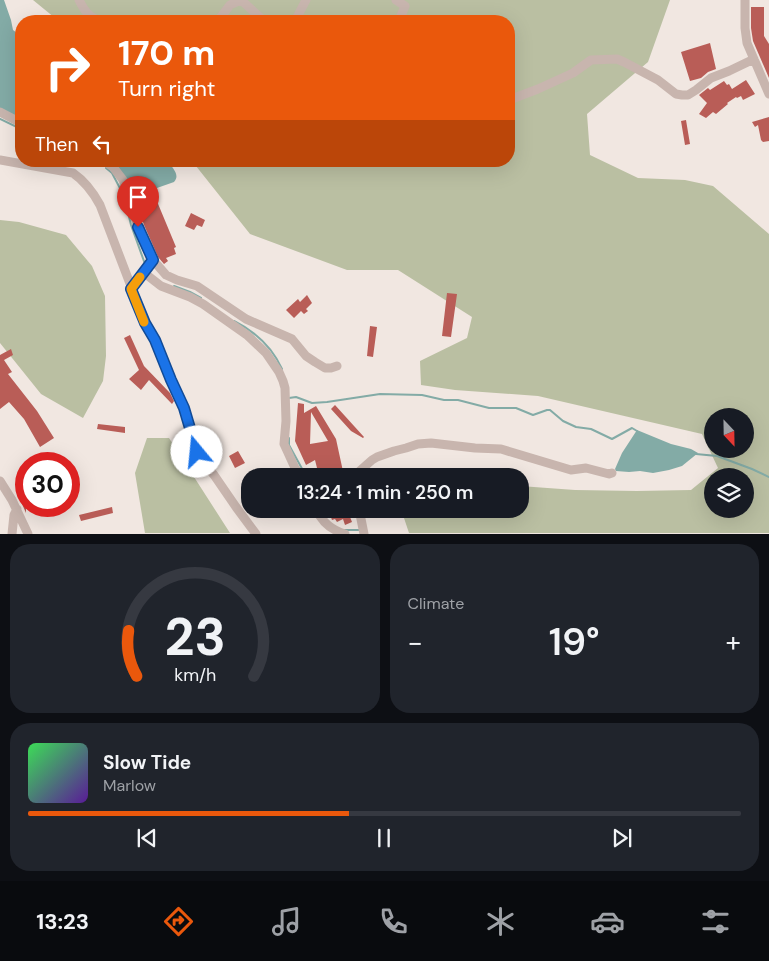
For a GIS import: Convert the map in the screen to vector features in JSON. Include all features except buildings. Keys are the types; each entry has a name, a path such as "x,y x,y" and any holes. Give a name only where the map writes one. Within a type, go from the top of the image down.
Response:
{"street":[{"path":"80,0 84,10 89,15"},
{"path":"222,15 230,5 241,0 257,15"},
{"path":"299,15 306,0"},
{"path":"396,0 405,6 401,15"},
{"path":"744,0 747,43 769,94"},
{"path":"515,98 573,73 591,60 617,60 624,62 658,80 676,94 688,95 711,78 754,59"},
{"path":"0,112 15,120"},
{"path":"0,160 15,163"},
{"path":"39,167 73,173 92,190 100,205 145,323 155,340 184,408 192,438 201,460 256,534"},
{"path":"113,167 123,180 148,266 161,286 203,304 245,326 292,339 306,356 325,368 337,366"},
{"path":"131,289 148,266"},
{"path":"148,266 171,278 197,286 245,326 266,353 284,381 286,421 284,444 295,468"},
{"path":"363,468 377,457 418,444 431,443 501,450 571,470 586,468 609,474 612,473"},
{"path":"0,481 15,506"},
{"path":"12,534 15,513"},
{"path":"21,517 28,534"},
{"path":"321,518 330,527 345,534"},
{"path":"361,518 364,531"}],"green space":[{"path":"33,0 670,0 648,62 587,114 590,155 638,178 685,180 713,186 769,234 769,533 409,533 404,518 529,518 529,487 575,490 691,490 704,479 704,518 754,518 754,468 718,468 713,458 754,458 754,408 704,408 704,438 702,434 538,396 455,390 421,385 420,361 467,338 472,317 398,270 347,270 250,234 197,167 515,167 515,15 51,15"},
{"path":"0,220 19,222 66,235 92,266 105,296 106,356 103,381 83,418 41,394 0,343"},
{"path":"147,438 169,438 230,533 145,533 135,473"}],"water":[{"path":"0,0 4,0 15,32 15,116 0,110"},
{"path":"116,167 172,167 176,174 174,182 137,195 132,193"},
{"path":"637,430 698,453 682,466 669,470 653,473 616,471 615,469 622,453"}],"waterway":[{"path":"0,119 15,126"},
{"path":"106,168 112,173 124,196 131,225 145,264"},
{"path":"174,286 201,298"},
{"path":"234,321 262,341 282,369"},
{"path":"289,398 296,397 312,403 380,394 422,395 444,400 458,400 489,408 516,408 533,415 550,410 563,421 576,427 591,429 612,439 632,428 637,431"},
{"path":"289,438 289,445 302,468"},
{"path":"696,454 717,456 769,477"},
{"path":"345,530 360,530"}],"slow traffic":[{"path":"140,277 131,289 144,322"}],"route":[{"path":"138,227 153,260 131,289 184,408 197,452"}]}
